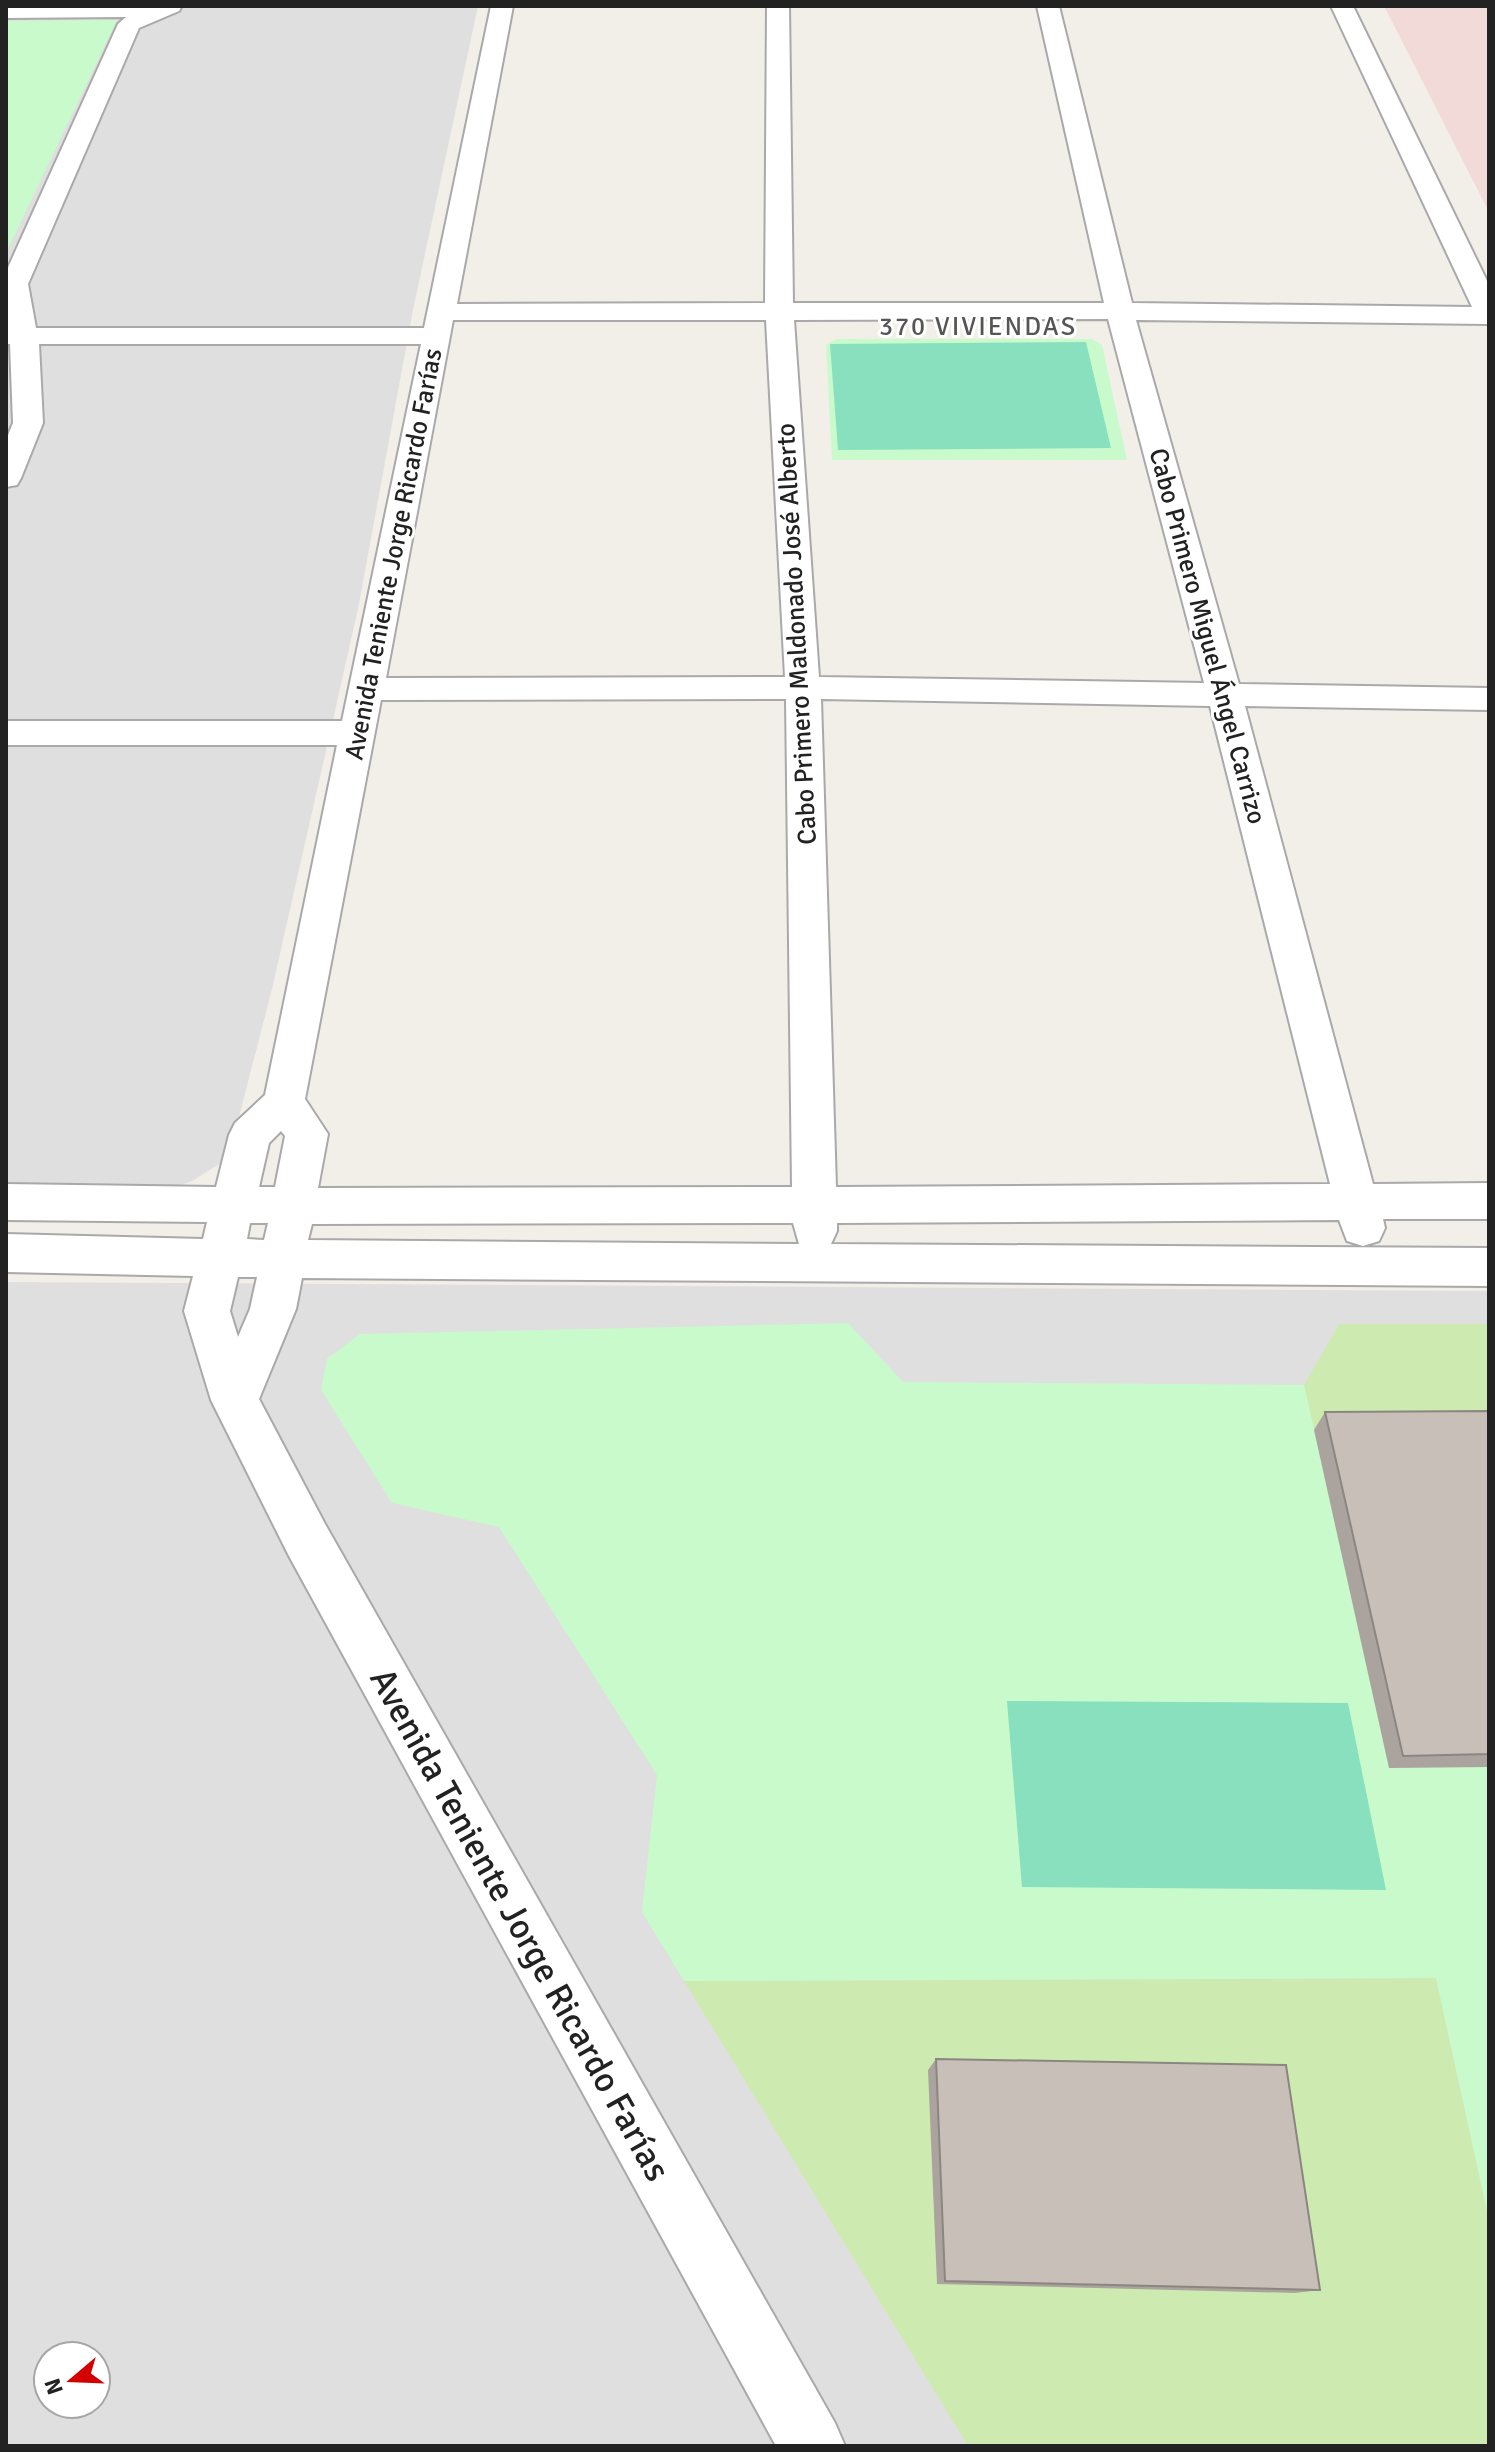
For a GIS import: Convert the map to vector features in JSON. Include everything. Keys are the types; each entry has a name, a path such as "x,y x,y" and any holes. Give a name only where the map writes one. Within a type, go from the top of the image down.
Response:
{"street":[{"name":"Avenida Teniente Jorge Ricardo Farías","path":"502,6 284,1102 250,1135 207,1311 235,1400 307,1540 812,2446"},
{"name":"Cabo Primero Maldonado José Alberto","path":"778,6 779,311 803,688 816,1261"},
{"name":"Cabo Primero Miguel Ángel Carrizo","path":"1048,6 1120,311 1374,1265"},
{"path":"15,336 779,311 1489,315 1342,6"},
{"path":"6,11 166,8"},
{"path":"6,478 17,423 14,284 129,24 166,8"},
{"path":"366,689 803,688 1489,699"},
{"path":"6,733 357,733"},
{"path":"235,1400 273,1309 307,1134 284,1102"},
{"path":"6,1202 402,1207 1489,1201"},
{"path":"6,1253 221,1255 283,1259 1489,1267"}],"shaded area":[{"path":"6,6 478,6 413,310 358,609 272,989 233,1140 221,1163 192,1181 170,1189 6,1186"},
{"path":"1384,6 1489,6 1489,212"},
{"path":"6,1282 1489,1291 1489,2446 6,2446"}],"green space":[{"path":"117,20 6,253 6,21"},
{"path":"837,339 1091,339 1102,345 1127,460 832,460 826,345"},
{"path":"1086,342 1111,448 838,450 830,344"},
{"path":"848,1323 903,1382 1304,1385 1334,1516 1489,1767 1489,2220 1436,1978 684,1981 642,1912 657,1775 499,1527 392,1503 321,1390 327,1359 360,1334"},
{"path":"1339,1324 1489,1324 1489,1428 1314,1430 1304,1385"},
{"path":"1007,1701 1348,1703 1386,1890 1022,1887"},
{"path":"1436,1978 1489,2220 1489,2446 968,2446 684,1981"}],"building":[{"path":"1489,1411 1489,1754 1403,1756 1325,1412"},
{"path":"936,2059 1286,2065 1320,2290 945,2281"}],"district":[{"name":"370 VIVIENDAS","path":"978,326"}]}
